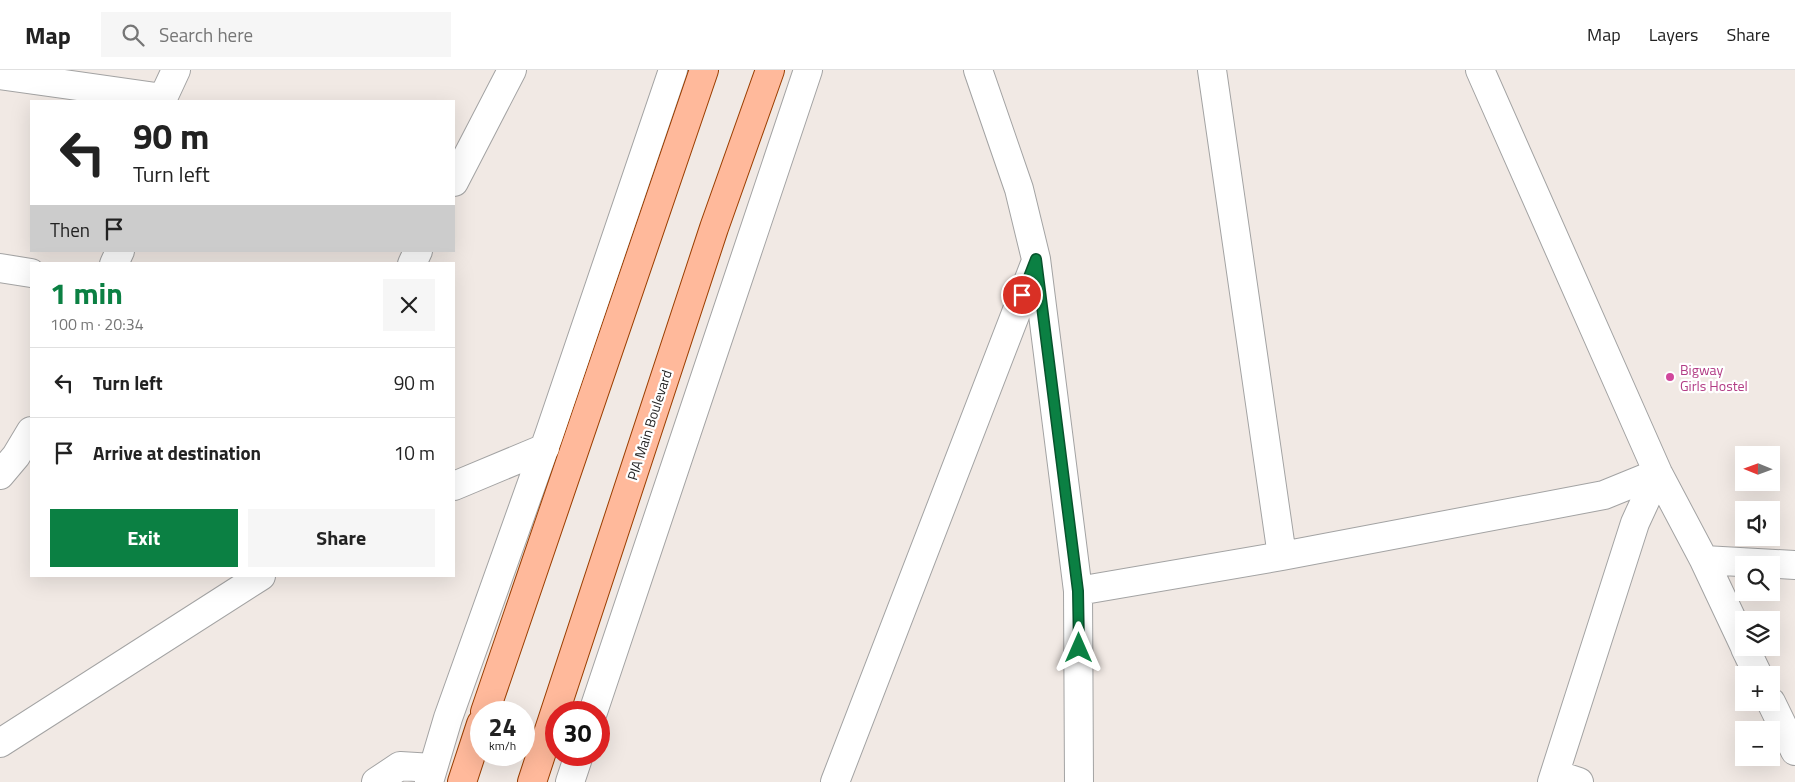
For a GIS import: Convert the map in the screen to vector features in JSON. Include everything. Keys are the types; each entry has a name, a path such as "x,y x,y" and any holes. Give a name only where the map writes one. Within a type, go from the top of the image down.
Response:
{"main road":[{"path":"489,701 704,70"},
{"name":"PIA Main Boulevard","path":"532,782 714,228 770,70"},
{"path":"462,782 470,758"}],"street":[{"path":"5,73 165,99 176,70"},
{"path":"455,180 512,70"},
{"path":"376,782 400,766 431,775 452,709 545,448 672,70"},
{"path":"597,701 808,70"},
{"path":"978,70 1020,190 1036,259 1078,591 1080,782"},
{"path":"1212,70 1282,556"},
{"path":"1480,70 1658,473 1704,560 1735,627"},
{"path":"835,782 1036,259"},
{"path":"0,268 30,273"},
{"path":"0,475 16,456 30,433"},
{"path":"455,486 545,448"},
{"path":"1078,591 1282,556 1604,495 1658,473"},
{"path":"1562,779 1636,523 1658,473"},
{"path":"1704,560 1795,565"},
{"path":"0,743 259,577"},
{"path":"1780,702 1795,703"},
{"path":"1775,711 1795,751"},
{"path":"570,782 575,766"}],"place":[{"name":"Bigway Girls Hostel","path":"1670,377"}],"route":[{"path":"1022,295 1036,259 1078,591 1079,648"}]}
